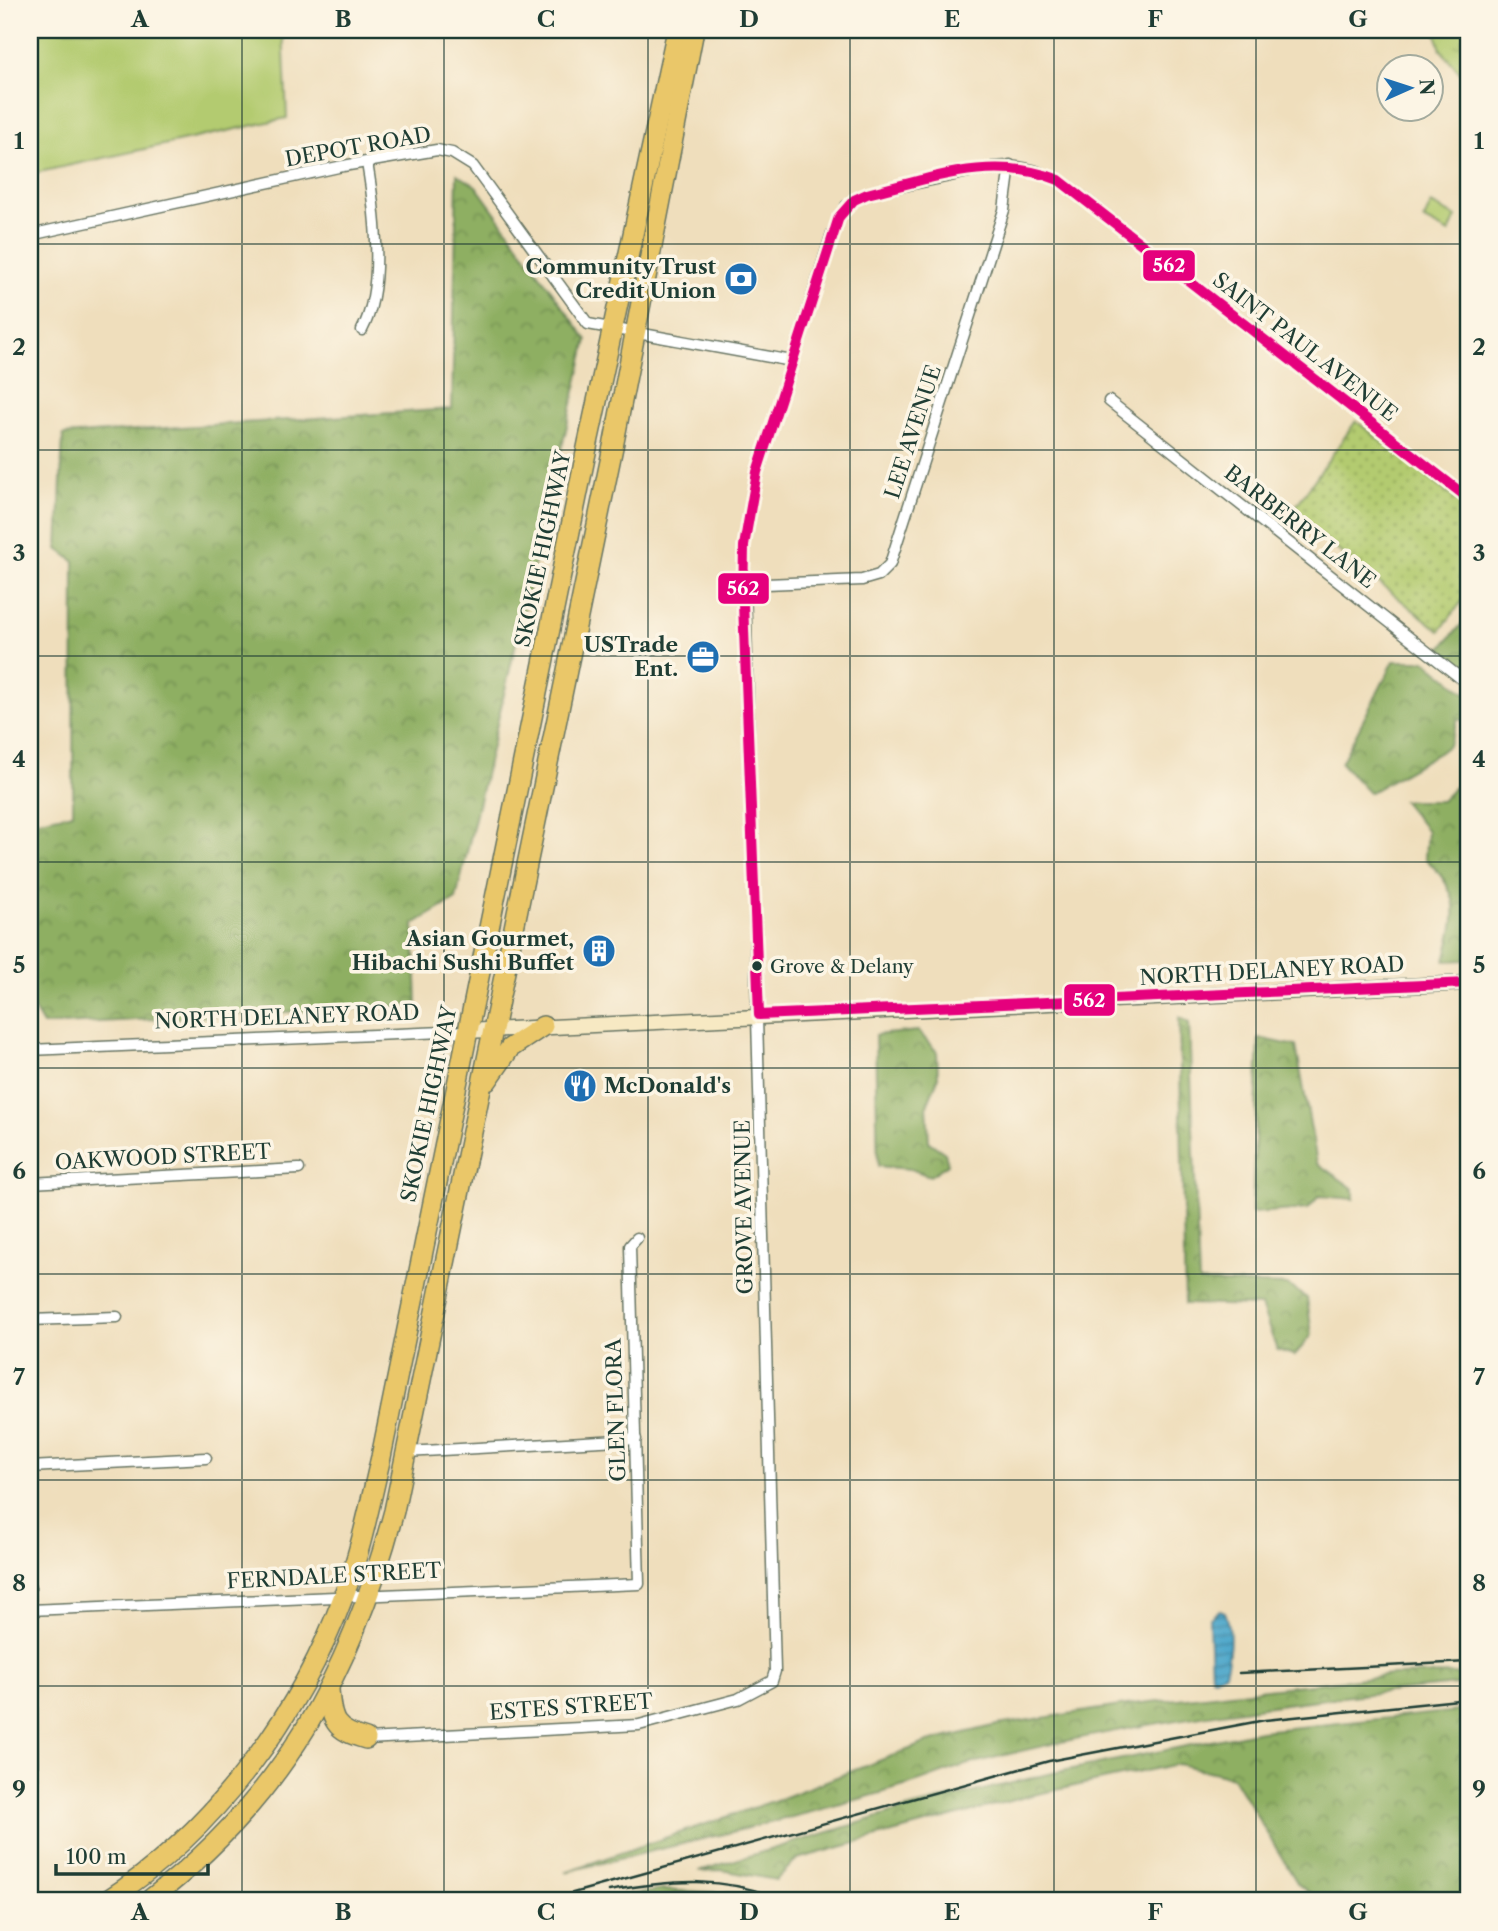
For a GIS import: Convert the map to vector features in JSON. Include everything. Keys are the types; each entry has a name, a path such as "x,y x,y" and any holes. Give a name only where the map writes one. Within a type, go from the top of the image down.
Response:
{"highway":[{"name":"SKOKIE HIGHWAY","path":"106,1901 168,1853 238,1779 296,1696 345,1595 381,1457 467,1031 677,30"},
{"path":"170,1901 244,1814 303,1734 329,1689 370,1595 394,1511 694,30"},
{"path":"480,1090 510,1048 543,1026"},
{"path":"329,1689 331,1710 336,1724 346,1733 366,1739"},
{"path":"148,1901 214,1847 244,1814"}],"street":[{"name":"DEPOT ROAD","path":"30,235 428,150 462,158 487,183 589,324 792,360"},
{"path":"362,330 371,312 375,286 372,192 367,163"},
{"name":"SAINT PAUL AVENUE","path":"792,360 832,233 846,206 867,194 1010,165 1046,173 1059,180 1468,498"},
{"name":"LEE AVENUE","path":"743,585 862,580 879,575 890,564 1000,223 1009,191 1010,165"},
{"name":"GROVE AVENUE","path":"772,1681 775,1671 759,1015 743,585 744,546 752,493 792,360"},
{"name":"BARBERRY LANE","path":"1109,401 1468,684"},
{"name":"NORTH DELANEY ROAD","path":"30,1049 1468,984"},
{"name":"OAKWOOD STREET","path":"30,1183 299,1169"},
{"name":"GLEN FLORA","path":"637,1238 630,1246 639,1584"},
{"path":"30,1321 117,1317"},
{"path":"407,1452 636,1439"},
{"path":"30,1467 206,1458"},
{"name":"FERNDALE STREET","path":"30,1610 639,1584"},
{"path":"30,1587 34,1863"},
{"name":"ESTES STREET","path":"366,1739 639,1725 738,1699 772,1681"}],"green space":[{"path":"30,30 283,30 287,118 30,174"},
{"path":"1435,30 1468,30 1468,82 1446,56 1446,52 1441,50"},
{"path":"457,174 476,186 587,340 456,899 414,924 417,1005 43,1025 30,1003 30,822 73,813 74,561 58,549 63,435 452,409"},
{"path":"1431,204 1456,217 1449,233 1424,220"},
{"path":"1356,421 1468,509 1468,593 1440,631 1291,513"},
{"path":"1468,617 1468,669 1441,648"},
{"path":"1394,661 1426,661 1468,695 1468,722 1458,719 1449,745 1369,793 1341,763"},
{"path":"1468,774 1468,947 1465,960 1445,961 1454,917 1452,895 1438,871 1425,858 1427,831 1403,801 1441,801"},
{"path":"1179,1017 1189,1023 1199,1282 1287,1285 1307,1298 1312,1335 1295,1355 1277,1350 1261,1306 1185,1304"},
{"path":"918,1031 937,1052 938,1078 927,1105 929,1142 945,1153 948,1164 930,1176 910,1169 878,1166 875,1035"},
{"path":"1259,1038 1296,1046 1317,1163 1354,1189 1354,1199 1319,1196 1308,1209 1252,1213"},
{"path":"1468,1674 1468,1684 1219,1713 1034,1748 965,1765 916,1783 823,1809 565,1872 782,1798 928,1742 997,1725 1133,1704 1392,1675"},
{"path":"1468,1710 1468,1901 1319,1901 1298,1884 1233,1777 1178,1764 1028,1796 797,1859 776,1880 721,1870 699,1871 902,1810 1048,1774 1260,1731"},
{"path":"662,1890 740,1894 753,1901 595,1901"}],"water":[{"path":"1220,1610 1225,1612 1228,1619 1229,1650 1225,1673 1215,1678 1211,1677 1209,1619"}],"railway":[{"path":"1239,1673 1468,1662"},
{"path":"544,1901 1049,1761 1265,1720 1468,1699"},
{"path":"609,1891 655,1884 698,1882 741,1887 785,1901"},
{"path":"519,1901 552,1893"}],"transit line":[{"name":"562","path":"1468,498 1059,180 1035,172 1011,169 963,171 867,194 854,200 839,217 757,472 744,546 743,603 759,1015 1468,983"}],"place":[{"name":"Community Trust Credit Union","path":"741,279"},
{"name":"USTrade Ent.","path":"703,657"},
{"name":"Asian Gourmet, Hibachi Sushi Buffet","path":"599,951"},
{"name":"Grove & Delany","path":"757,966"},
{"name":"McDonald's","path":"580,1086"}]}
